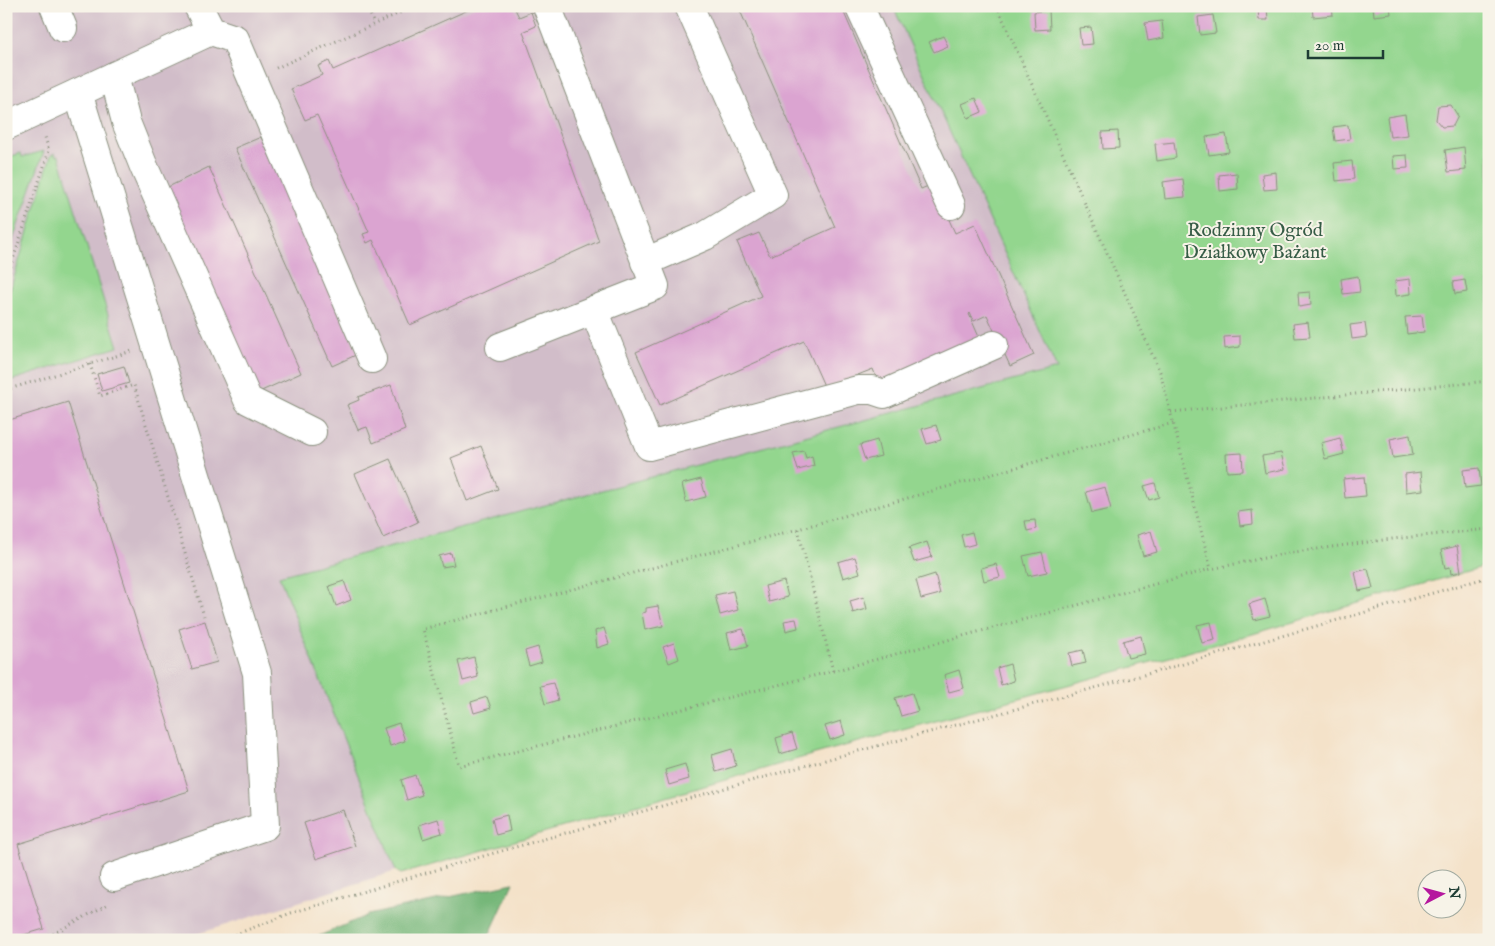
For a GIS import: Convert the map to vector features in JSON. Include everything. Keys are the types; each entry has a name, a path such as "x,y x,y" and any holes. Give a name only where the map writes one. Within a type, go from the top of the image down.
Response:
{"lane":[{"path":"198,6 211,31"},
{"path":"500,347 655,286 547,6"},
{"path":"645,262 705,236 774,195 689,6"},
{"path":"859,6 951,205"},
{"path":"6,126 211,31 235,39 372,359"},
{"path":"114,76 126,122 144,167 248,400 312,432"},
{"path":"78,94 257,673 265,826 114,877"},
{"path":"594,310 649,446 858,390 872,390 884,394 994,345"}],"path":[{"path":"367,6 374,24"},
{"path":"253,79 415,6"},
{"path":"997,6 1160,372 1211,569"},
{"path":"6,280 49,150 45,136"},
{"path":"6,390 156,344"},
{"path":"90,364 100,396 134,385 204,616"},
{"path":"1171,412 1489,381"},
{"path":"1173,423 798,529 423,629 459,766 833,671 1211,569 1298,552 1489,529"},
{"path":"798,529 833,671"},
{"path":"221,940 291,913 483,857 836,756 1162,670 1489,577"},
{"path":"34,940 53,934 117,899 114,877"}],"shaded area":[{"path":"6,6 893,6 1058,369 279,576 396,871 178,940 6,940"}],"green space":[{"name":"Rodzinny Ogród Działkowy Bażant","path":"893,6 1489,6 1489,565 1232,640 815,754 401,874 396,871 279,576 1057,369"},
{"path":"44,151 6,259 6,158 21,153 22,157"},
{"path":"55,153 56,156 59,156 118,347 6,382 6,304 51,155"},
{"path":"513,883 487,940 310,940 368,915"}],"building":[{"path":"477,6 521,6 515,9 519,17 531,12 536,26 523,32 599,241 410,325 373,240 367,243 363,234 369,232 317,115 305,120 291,89 322,75 318,66 329,61 333,70"},
{"path":"738,6 841,6 921,189 933,184 955,233 975,224 1034,355 1010,366 987,315 974,321 970,313 979,337 878,382 873,369 825,388 804,341 660,405 636,352 761,296 737,242 759,233 770,256 835,227"},
{"path":"1312,6 1332,6 1333,15 1313,17"},
{"path":"1373,6 1390,6 1391,14 1374,16"},
{"path":"1267,7 1268,20 1259,20 1258,8"},
{"path":"1049,10 1050,29 1035,30 1034,12"},
{"path":"1213,15 1216,33 1200,35 1198,17"},
{"path":"1162,21 1164,38 1148,41 1145,23"},
{"path":"1091,27 1093,44 1081,45 1079,28"},
{"path":"943,36 948,46 934,52 929,42"},
{"path":"976,98 982,112 968,118 962,104"},
{"path":"1451,105 1458,116 1453,126 1442,127 1436,120 1438,106"},
{"path":"1405,114 1408,135 1390,137 1387,117"},
{"path":"1348,125 1350,139 1335,141 1333,127"},
{"path":"1118,131 1119,148 1103,149 1102,132"},
{"path":"1226,134 1229,152 1209,155 1206,137"},
{"path":"261,137 358,354 332,366 235,148"},
{"path":"1174,142 1176,158 1157,161 1155,144"},
{"path":"1464,147 1466,170 1448,172 1445,150"},
{"path":"1407,155 1408,168 1394,169 1393,156"},
{"path":"1352,161 1354,179 1336,181 1334,163"},
{"path":"209,167 301,373 257,393 166,188"},
{"path":"1276,172 1277,189 1264,190 1262,174"},
{"path":"1237,173 1238,189 1220,191 1219,175"},
{"path":"1183,179 1185,197 1165,199 1163,182"},
{"path":"1358,276 1360,292 1343,294 1341,279"},
{"path":"1410,279 1411,294 1396,296 1395,281"},
{"path":"1465,280 1467,292 1455,294 1453,282"},
{"path":"1310,292 1311,305 1299,307 1298,293"},
{"path":"1422,316 1424,332 1407,334 1405,317"},
{"path":"1308,322 1310,337 1295,338 1293,324"},
{"path":"1365,323 1367,337 1352,339 1350,325"},
{"path":"1240,336 1240,347 1225,349 1224,337"},
{"path":"124,366 129,383 102,391 97,374"},
{"path":"391,385 405,430 373,443 367,427 358,430 347,405 359,400 358,397"},
{"path":"68,402 189,791 18,844 44,929 6,940 6,421"},
{"path":"936,425 941,440 927,444 922,429"},
{"path":"1410,435 1413,455 1393,458 1390,439"},
{"path":"1340,438 1344,454 1325,459 1321,443"},
{"path":"877,440 881,456 865,460 860,445"},
{"path":"481,446 498,489 467,501 451,458"},
{"path":"804,451 806,458 812,456 814,466 798,470 793,453"},
{"path":"1242,453 1243,471 1227,472 1226,454"},
{"path":"1281,453 1285,469 1265,473 1262,456"},
{"path":"390,459 418,522 383,538 355,474"},
{"path":"1479,468 1481,486 1465,488 1463,470"},
{"path":"1421,472 1423,490 1406,492 1405,474"},
{"path":"1364,477 1366,496 1345,498 1343,479"},
{"path":"701,479 706,497 686,502 682,484"},
{"path":"1155,483 1159,497 1149,500 1144,486"},
{"path":"1105,487 1111,509 1092,513 1086,492"},
{"path":"1252,510 1253,524 1240,526 1238,512"},
{"path":"1035,520 1036,529 1027,531 1025,521"},
{"path":"1151,531 1157,552 1143,556 1137,535"},
{"path":"972,532 975,544 964,547 961,535"},
{"path":"927,542 932,557 914,562 909,548"},
{"path":"1457,546 1461,572 1451,574 1450,567 1445,568 1441,550"},
{"path":"1042,552 1047,572 1028,576 1023,556"},
{"path":"451,553 454,565 442,567 439,556"},
{"path":"855,557 860,573 843,578 838,562"},
{"path":"996,564 1000,577 984,581 981,568"},
{"path":"1368,569 1373,588 1359,591 1355,572"},
{"path":"935,574 940,594 921,599 916,580"},
{"path":"344,581 351,600 336,606 329,586"},
{"path":"784,581 788,597 769,602 765,586"},
{"path":"733,591 738,610 720,615 715,595"},
{"path":"864,597 867,609 853,613 850,601"},
{"path":"1265,599 1270,616 1254,620 1249,604"},
{"path":"658,606 663,626 645,630 642,613 646,612 646,608"},
{"path":"796,619 798,628 786,631 784,621"},
{"path":"205,621 217,662 192,669 179,629"},
{"path":"1211,622 1215,640 1202,643 1197,625"},
{"path":"604,628 609,644 597,648 595,631"},
{"path":"743,629 748,646 731,650 727,633"},
{"path":"1141,636 1145,654 1128,658 1123,641"},
{"path":"674,643 679,659 669,663 663,647"},
{"path":"538,647 542,662 529,666 525,651"},
{"path":"1083,650 1086,663 1072,666 1069,653"},
{"path":"474,657 478,677 463,681 458,661"},
{"path":"1010,664 1014,681 1001,685 997,668"},
{"path":"959,670 964,688 949,692 944,675"},
{"path":"553,683 558,700 545,704 540,686"},
{"path":"912,693 918,711 901,716 895,698"},
{"path":"487,697 491,708 474,713 471,702"},
{"path":"841,721 845,735 830,740 825,726"},
{"path":"399,723 405,741 390,746 384,728"},
{"path":"792,733 797,749 780,754 776,738"},
{"path":"732,749 736,766 716,772 712,755"},
{"path":"685,764 689,779 669,785 665,770"},
{"path":"415,775 422,795 407,800 401,780"},
{"path":"343,810 355,846 316,859 304,823"},
{"path":"507,815 510,831 496,835 492,819"},
{"path":"438,819 442,833 423,839 419,825"}]}
